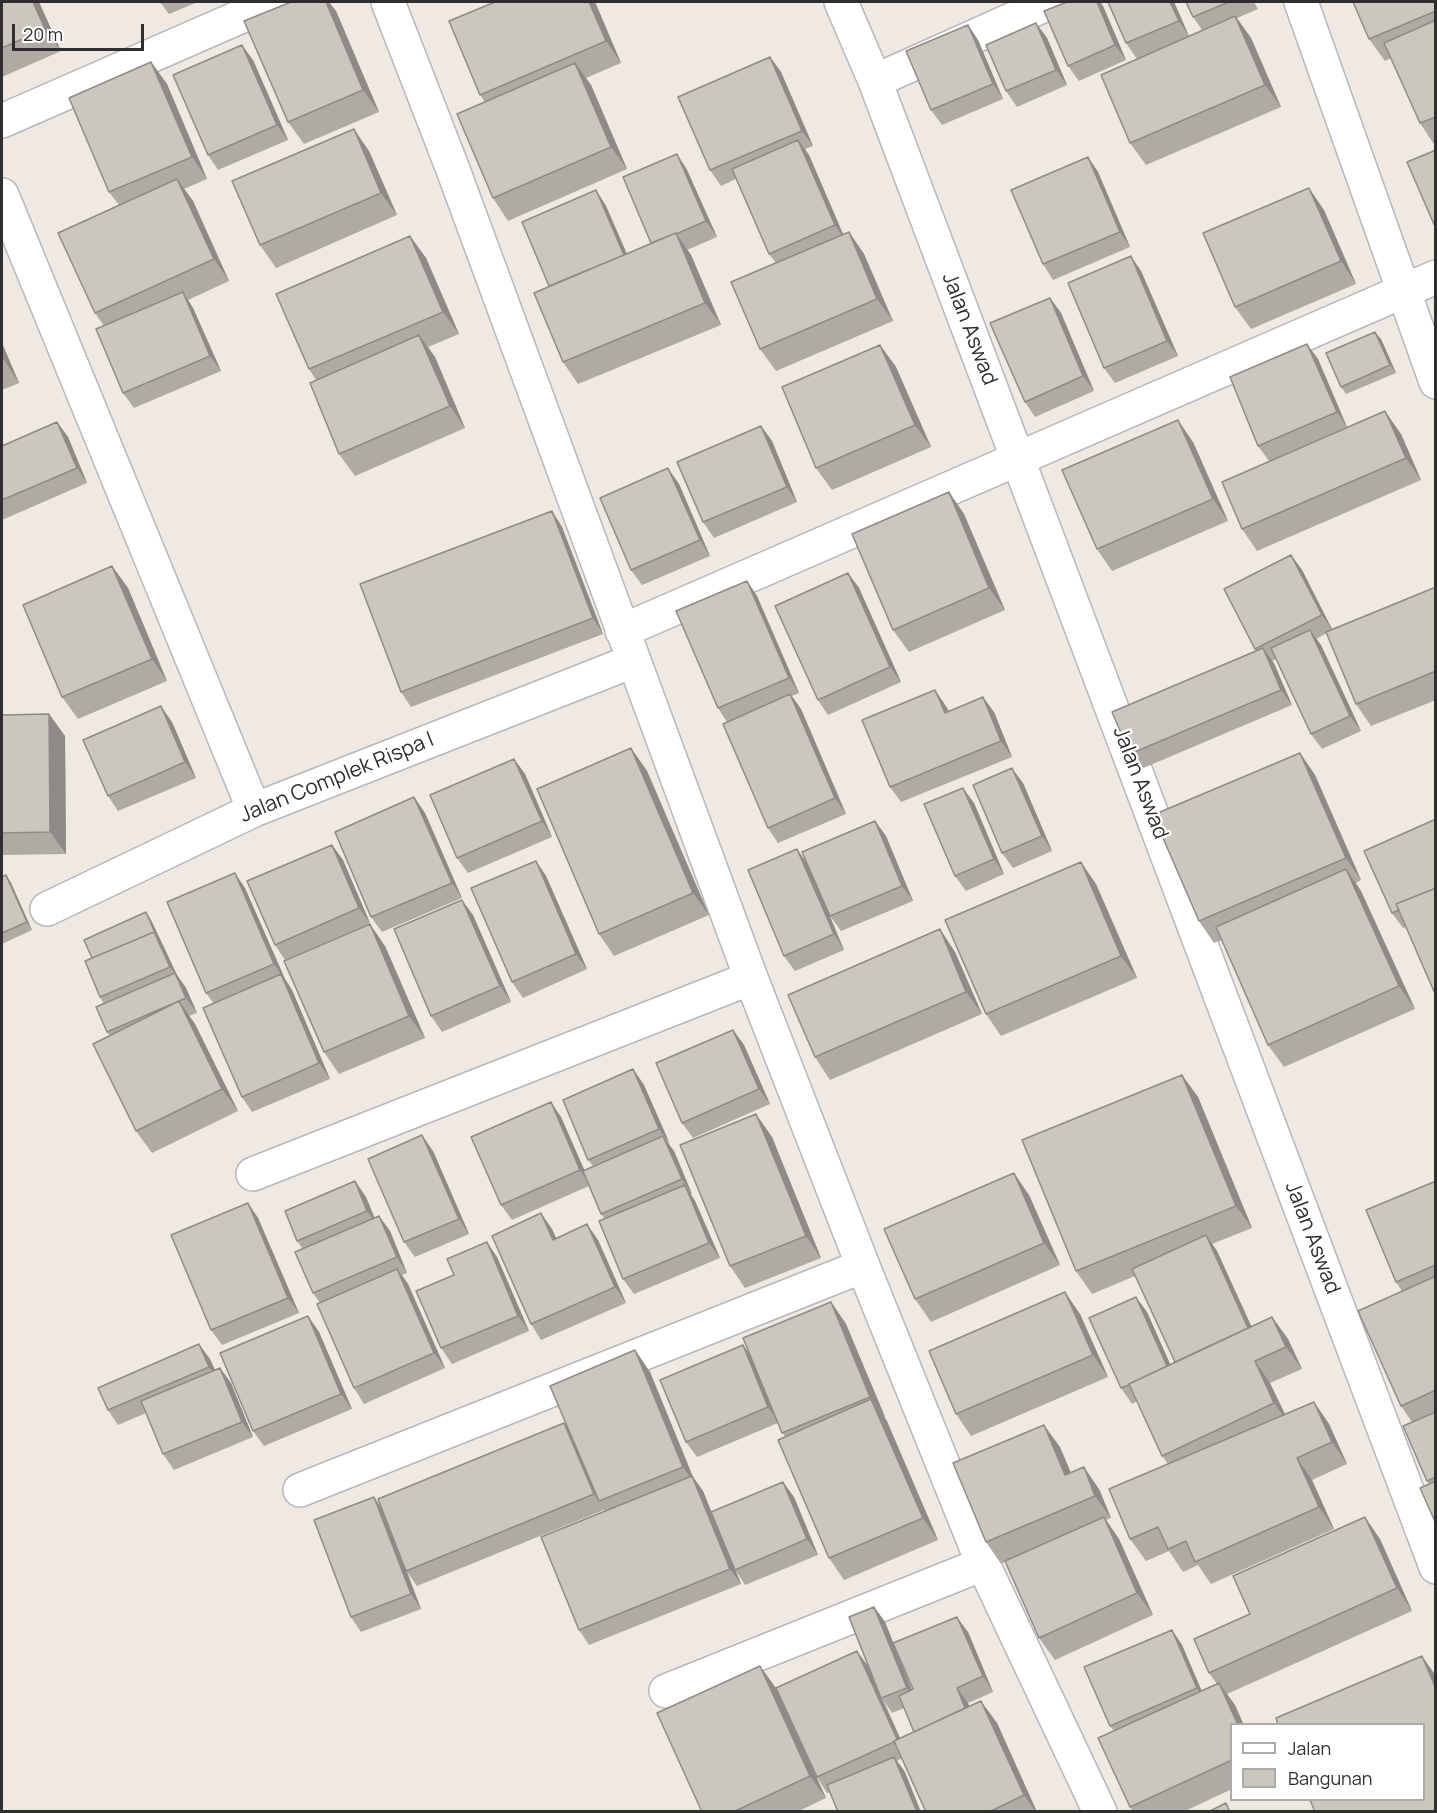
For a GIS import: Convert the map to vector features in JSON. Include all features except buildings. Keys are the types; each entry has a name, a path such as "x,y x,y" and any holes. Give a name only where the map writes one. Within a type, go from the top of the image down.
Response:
{"street":[{"path":"2,121 274,2"},
{"path":"388,2 452,166 751,978 863,1266 983,1564 1100,1812"},
{"name":"Jalan Aswad","path":"841,2 875,81 1436,1567"},
{"path":"875,81 1051,2"},
{"path":"1301,2 1436,382"},
{"path":"2,195 254,810"},
{"path":"622,631 1436,276"},
{"name":"Jalan Complek Rispa I","path":"47,909 254,810 633,661"},
{"path":"254,1174 751,978"},
{"path":"300,1490 863,1266"},
{"path":"666,1691 983,1564"}]}
